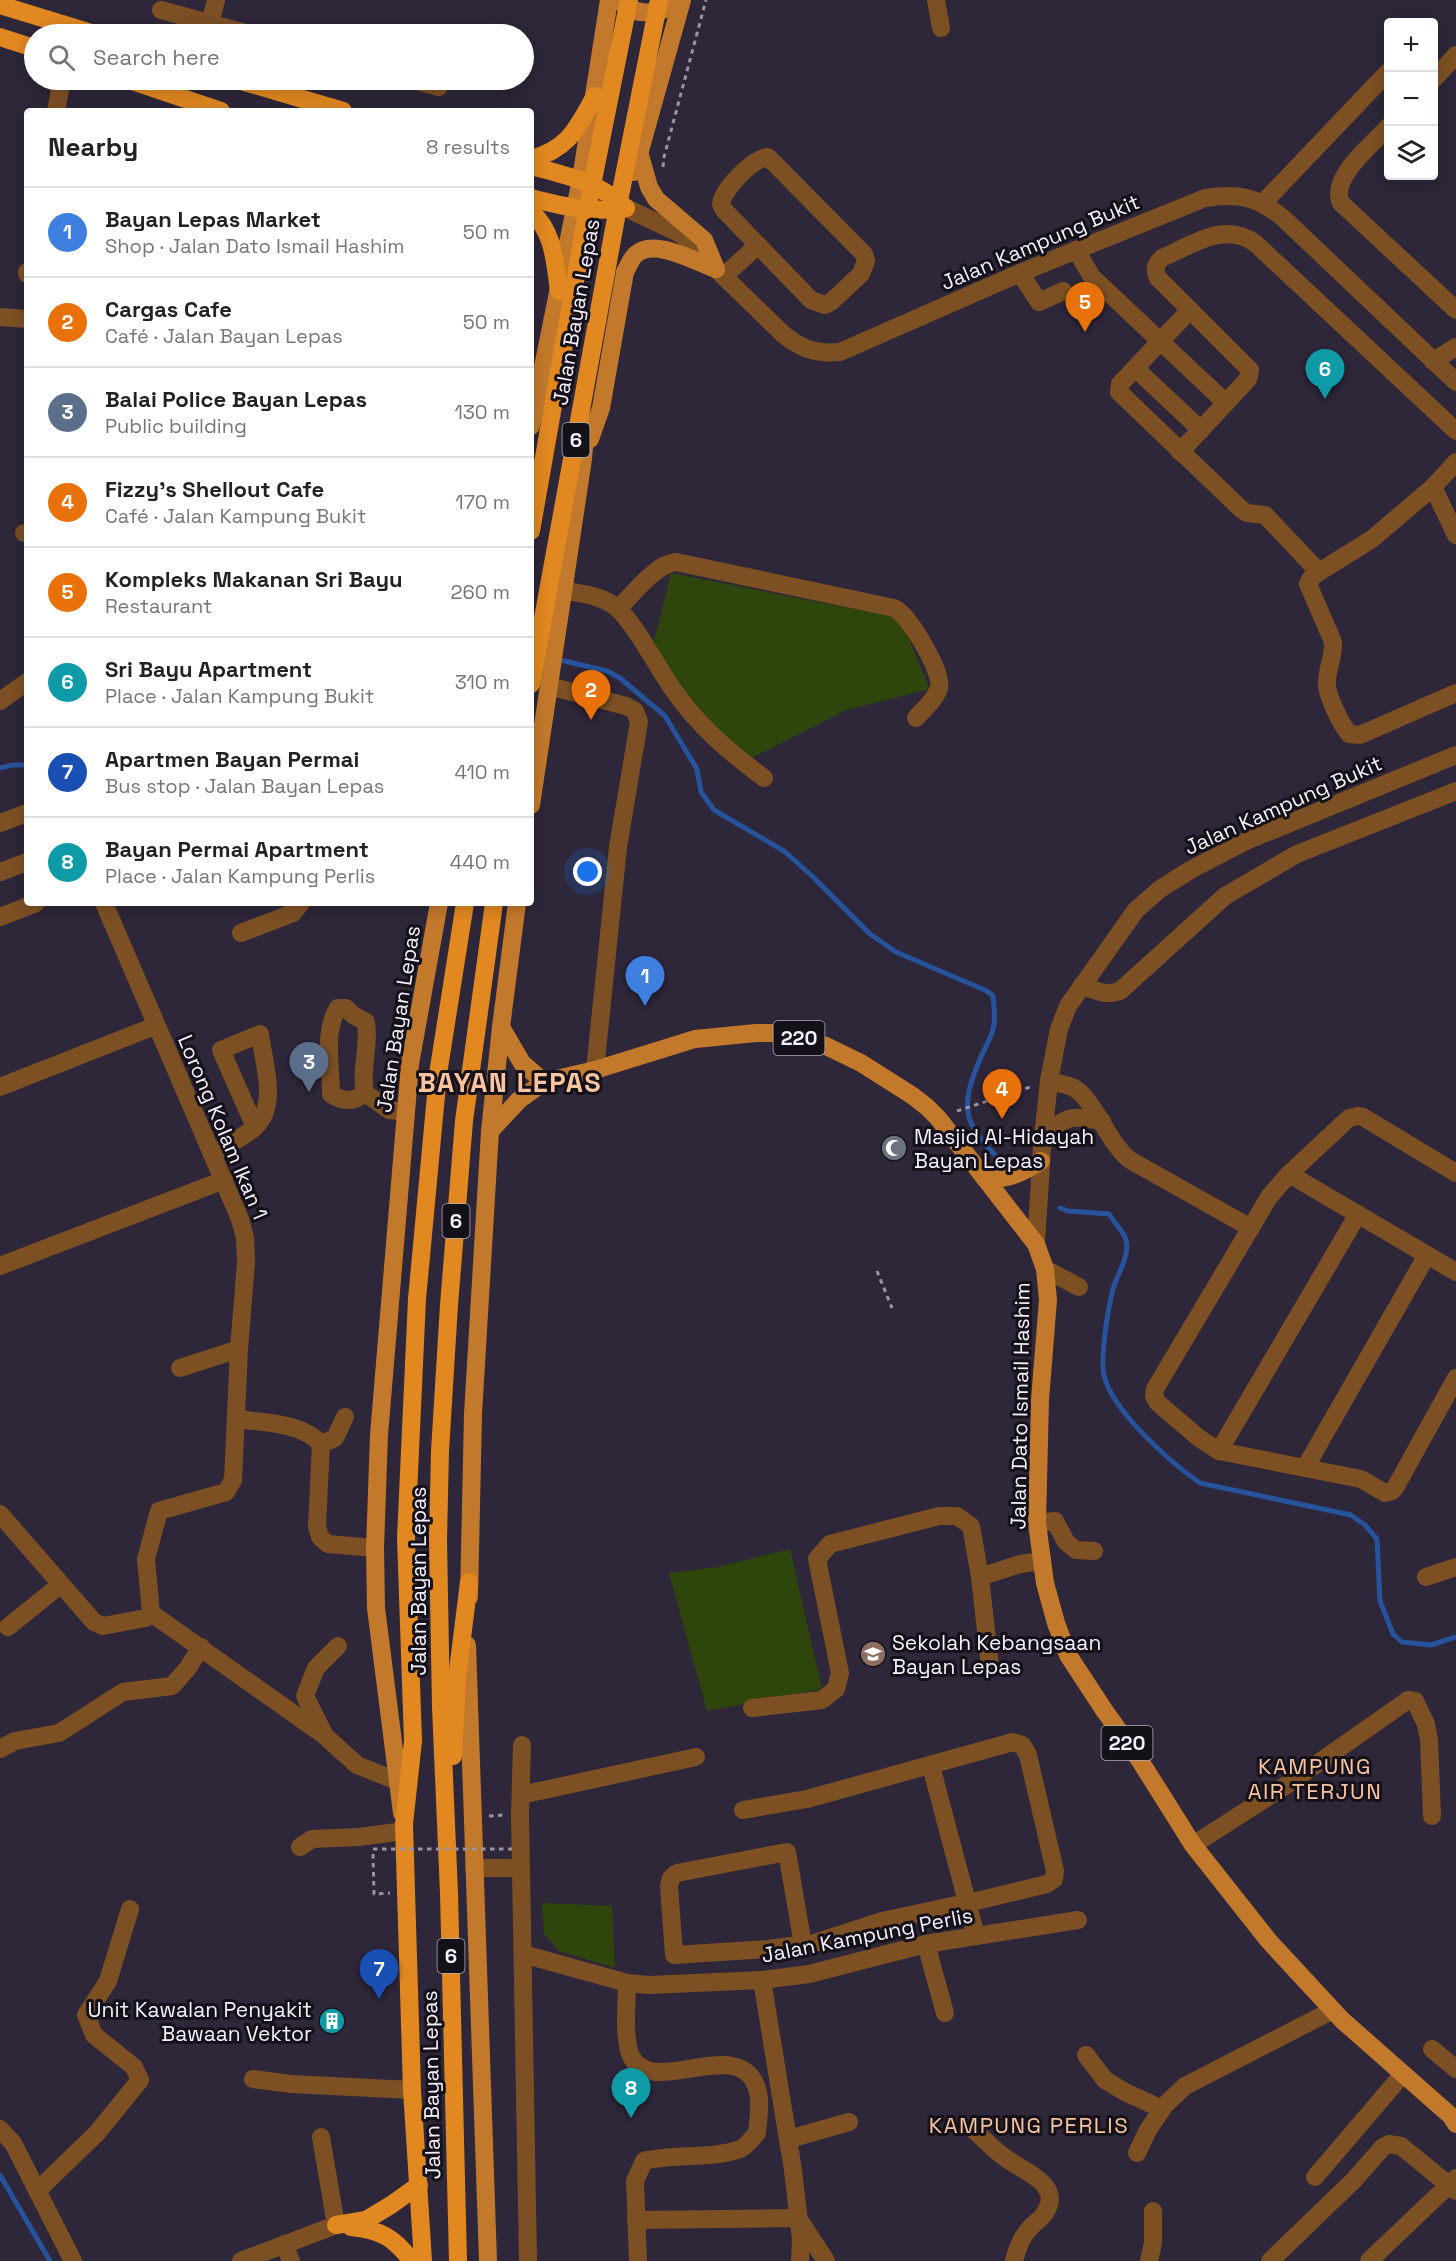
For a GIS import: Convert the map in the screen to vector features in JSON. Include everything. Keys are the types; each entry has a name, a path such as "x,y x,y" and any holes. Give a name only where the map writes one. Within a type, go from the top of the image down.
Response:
{"highway":[{"name":"6","path":"586,185 629,0"},
{"name":"6","path":"623,202 659,0"},
{"path":"7,4 66,24"},
{"path":"0,37 24,45"},
{"path":"159,90 212,108"},
{"path":"294,90 336,108"},
{"path":"534,158 543,156 567,142 595,96"},
{"path":"534,167 601,188 623,202 606,211 574,209 534,199"},
{"name":"Jalan Bayan Lepas","path":"534,512 586,185"},
{"name":"Jalan Bayan Lepas","path":"543,680 623,202"},
{"path":"534,216 548,233 554,251 559,291"},
{"name":"Jalan Bayan Lepas","path":"423,2261 412,2090 404,1827 412,1741 406,1538 417,1299 438,1074 465,906"},
{"name":"Jalan Bayan Lepas","path":"458,2261 449,1893 441,1707 438,1540 440,1451 464,1121 494,906"},
{"path":"445,1826 452,1777 457,1678 469,1582"},
{"path":"336,2225 366,2220 392,2205 418,2185"},
{"path":"336,2225 370,2229 398,2242 412,2261"}],"main road":[{"path":"586,185 595,96 609,0"},
{"path":"620,0 634,10 647,13 663,11 676,0"},
{"path":"623,202 682,0"},
{"path":"638,150 649,187 656,199 704,240 720,273"},
{"name":"Jalan Bayan Lepas","path":"534,412 574,209 586,185"},
{"name":"Jalan Bayan Lepas","path":"534,774 543,680 554,645 583,459 584,432 623,202"},
{"path":"583,459 600,408 625,272 634,255 645,249 655,248 679,254 720,273"},
{"name":"Jalan Bayan Lepas","path":"404,1827 376,1608 375,1548 379,1435 410,1064 438,906"},
{"path":"488,2261 467,1658 473,1414 490,1131 517,906"},
{"path":"501,1027 522,1063 544,1082"},
{"name":"Jalan Dato Ismail Hashim","path":"490,1131 519,1100 544,1082 595,1070 695,1039 756,1033 778,1033 802,1038 852,1058 913,1096 938,1118 1036,1244 1045,1269 1048,1300 1040,1400 1037,1523 1045,1583 1068,1655 1139,1759 1192,1845 1268,1940 1333,2010 1454,2119"},
{"path":"985,1179 1015,1176 1041,1154"}],"street":[{"path":"161,10 210,24 216,0"},
{"path":"936,0 941,28"},
{"path":"1438,75 1456,55"},
{"path":"1263,203 1384,77"},
{"path":"57,108 60,90"},
{"path":"1384,132 1343,176 1338,197 1456,310"},
{"path":"768,157 864,254 866,261 861,274 831,302 819,304 811,300 758,245 721,204 725,190 756,161 768,157"},
{"name":"Jalan Kampung Bukit","path":"623,202 679,233 702,252 720,273 795,344 810,351 824,353 840,352 1020,273 1205,198 1243,195 1263,203 1282,217 1456,382"},
{"path":"1180,452 1248,379 1250,370 1158,278 1155,271 1156,263 1162,258 1214,235 1237,233 1255,243 1456,431"},
{"path":"720,273 758,245"},
{"path":"1076,250 1092,277 1226,402"},
{"path":"1020,273 1039,302 1063,291"},
{"path":"1190,310 1120,384 1119,392 1241,509 1247,513 1265,516 1319,572"},
{"path":"0,316 24,319"},
{"path":"1433,361 1456,347"},
{"path":"1135,368 1201,430"},
{"path":"1456,462 1433,487 1371,539 1319,572 1311,578 1308,584 1333,642 1334,650 1326,683 1328,693 1349,734 1360,735 1456,693"},
{"path":"1433,487 1456,535"},
{"path":"618,609 656,572 668,563 676,562 894,609 905,616 936,668 939,680 939,689 916,718"},
{"path":"562,590 603,599 618,609 699,724 738,759 764,778"},
{"path":"543,680 626,706 635,711 639,722 618,847 595,1070"},
{"path":"0,701 24,684"},
{"name":"Jalan Kampung Bukit","path":"1036,1244 1041,1154 1049,1081 1059,1029 1068,1006 1136,910 1160,889 1192,869 1246,841 1456,755"},
{"path":"1082,985 1099,993 1111,994 1120,991 1225,896 1297,854 1456,791"},
{"path":"0,823 24,814"},
{"path":"0,872 24,863"},
{"path":"0,917 28,906"},
{"name":"Lorong Kolam Ikan 1","path":"105,906 155,1026 224,1180 240,1219 245,1239 246,1262 232,1480 226,1492 159,1511 146,1559 151,1613"},
{"path":"241,933 293,914 299,906"},
{"path":"365,1093 357,1099 340,1100 331,1094 331,1018 338,1008 346,1008 352,1015 366,1022 368,1031 363,1080 365,1093 389,1110 406,1112"},
{"path":"0,1087 155,1026"},
{"path":"1049,1081 1072,1087 1078,1091 1102,1121 1118,1150 1130,1160 1251,1228"},
{"path":"1456,1173 1358,1116 1349,1118 1289,1174 1269,1197 1155,1389 1154,1396 1158,1403 1200,1438 1219,1450 1361,1479 1385,1493 1392,1491 1456,1378"},
{"path":"1041,1154 1058,1124 1067,1119 1076,1117 1102,1121"},
{"path":"212,1154 255,1127"},
{"path":"1289,1174 1456,1272"},
{"path":"0,1266 224,1180"},
{"path":"1219,1450 1358,1214"},
{"path":"1305,1468 1427,1255"},
{"path":"1045,1269 1078,1287"},
{"path":"180,1368 239,1349"},
{"path":"321,1444 335,1438 345,1417"},
{"path":"236,1419 297,1428 314,1436 321,1444 317,1526 320,1537 328,1544 375,1548"},
{"path":"0,1514 60,1585 98,1625 146,1618 151,1613 325,1736 357,1765 397,1781"},
{"path":"752,1708 822,1700 836,1689 840,1672 817,1558 830,1544 939,1516 957,1516 971,1526 980,1577 990,1666"},
{"path":"1037,1523 1055,1521 1066,1542 1076,1551 1094,1551"},
{"path":"980,1577 1020,1564 1042,1561"},
{"path":"1426,1577 1456,1567"},
{"path":"8,1627 60,1585"},
{"path":"325,1736 305,1696 316,1668 338,1646"},
{"path":"0,1749 15,1741 59,1733 123,1692 172,1686 188,1668 201,1647"},
{"path":"1192,1845 1291,1782 1410,1699 1414,1701 1426,1724 1429,1740 1432,1816"},
{"path":"674,1955 803,1945 882,1921 1047,1884 1054,1879 1055,1871 1028,1755 1022,1745 1013,1742 807,1799 743,1810"},
{"path":"522,1745 521,1868 528,2261"},
{"path":"521,1795 696,1757"},
{"path":"931,1766 976,1936"},
{"path":"300,1847 312,1839 359,1837 404,1827"},
{"path":"677,1984 669,1886 671,1878 677,1873 787,1852 803,1945"},
{"path":"474,1868 521,1868"},
{"path":"37,2191 97,2133 140,2080 134,2067 94,2034 86,2015 108,1981 130,1909"},
{"name":"Jalan Kampung Perlis","path":"523,1954 627,1983 649,1985 762,1980 809,1974 926,1944 1078,1920"},
{"path":"926,1944 945,2013"},
{"path":"762,1980 789,2139 801,2240 800,2261"},
{"path":"627,1983 627,2043 632,2057 641,2069 653,2072 721,2065 739,2067 749,2073 758,2092 757,2133 742,2149 700,2156 657,2158 644,2161 635,2181 638,2261"},
{"path":"1137,2153 1162,2109 1185,2086 1333,2010"},
{"path":"1432,2049 1456,2069"},
{"path":"1086,2055 1105,2080 1162,2109"},
{"path":"1315,2177 1403,2074"},
{"path":"254,2079 291,2084 412,2090"},
{"path":"789,2139 849,2122"},
{"path":"0,2129 13,2143 73,2261"},
{"path":"975,2131 1005,2158 1043,2182 1049,2192 1050,2202 1046,2213 1029,2228 1018,2246 1014,2261"},
{"path":"241,2261 287,2253 336,2225 321,2137"},
{"path":"1269,2261 1353,2181 1383,2147 1389,2144 1401,2146 1454,2184 1369,2261"},
{"path":"1149,2261 1153,2243 1153,2211"},
{"path":"636,2220 798,2217"},
{"path":"798,2217 826,2261"}],"path":[{"path":"663,175 664,157 706,0"},
{"path":"954,1112 1049,1081"},
{"path":"877,1271 892,1308"},
{"path":"374,1894 373,1849 512,1849"}],"green space":[{"path":"671,573 900,618 930,689 846,710 752,758 729,744 688,698 653,646"},
{"path":"790,1549 822,1689 707,1711 669,1573 718,1567"},
{"path":"542,1903 612,1906 615,1968 559,1951 544,1934"}],"waterway":[{"path":"556,659 607,671 620,678 665,716 697,769 701,792 714,810 784,851 870,934 896,952 987,991 993,996 994,1025 969,1090 967,1102 971,1124 999,1159"},
{"path":"0,768 24,765"},
{"path":"1060,1208 1068,1211 1109,1214 1125,1237 1127,1250 1113,1289 1109,1308 1103,1367 1109,1389 1118,1404 1144,1435 1200,1483 1351,1515 1365,1525 1377,1539 1380,1601 1393,1634 1402,1642 1431,1645 1456,1637"},
{"path":"0,2175 50,2261"}],"place":[{"name":"Kompleks Makanan Sri Bayu","path":"1085,332"},
{"name":"Sri Bayu Apartment","path":"1325,399"},
{"name":"Cargas Cafe","path":"591,720"},
{"name":"Bayan Lepas Market","path":"645,1006"},
{"name":"Balai Police Bayan Lepas","path":"309,1092"},
{"name":"Fizzy's Shellout Cafe","path":"1002,1119"},
{"name":"Masjid Al-Hidayah Bayan Lepas","path":"894,1148"},
{"name":"Sekolah Kebangsaan Bayan Lepas","path":"873,1654"},
{"name":"Apartmen Bayan Permai","path":"379,1999"},
{"name":"Unit Kawalan Penyakit Bawaan Vektor","path":"332,2021"},
{"name":"Bayan Permai Apartment","path":"631,2118"}],"district":[{"name":"BAYAN LEPAS","path":"510,1082"},
{"name":"KAMPUNG AIR TERJUN","path":"1315,1778"},
{"name":"KAMPUNG PERLIS","path":"1029,2125"}]}
